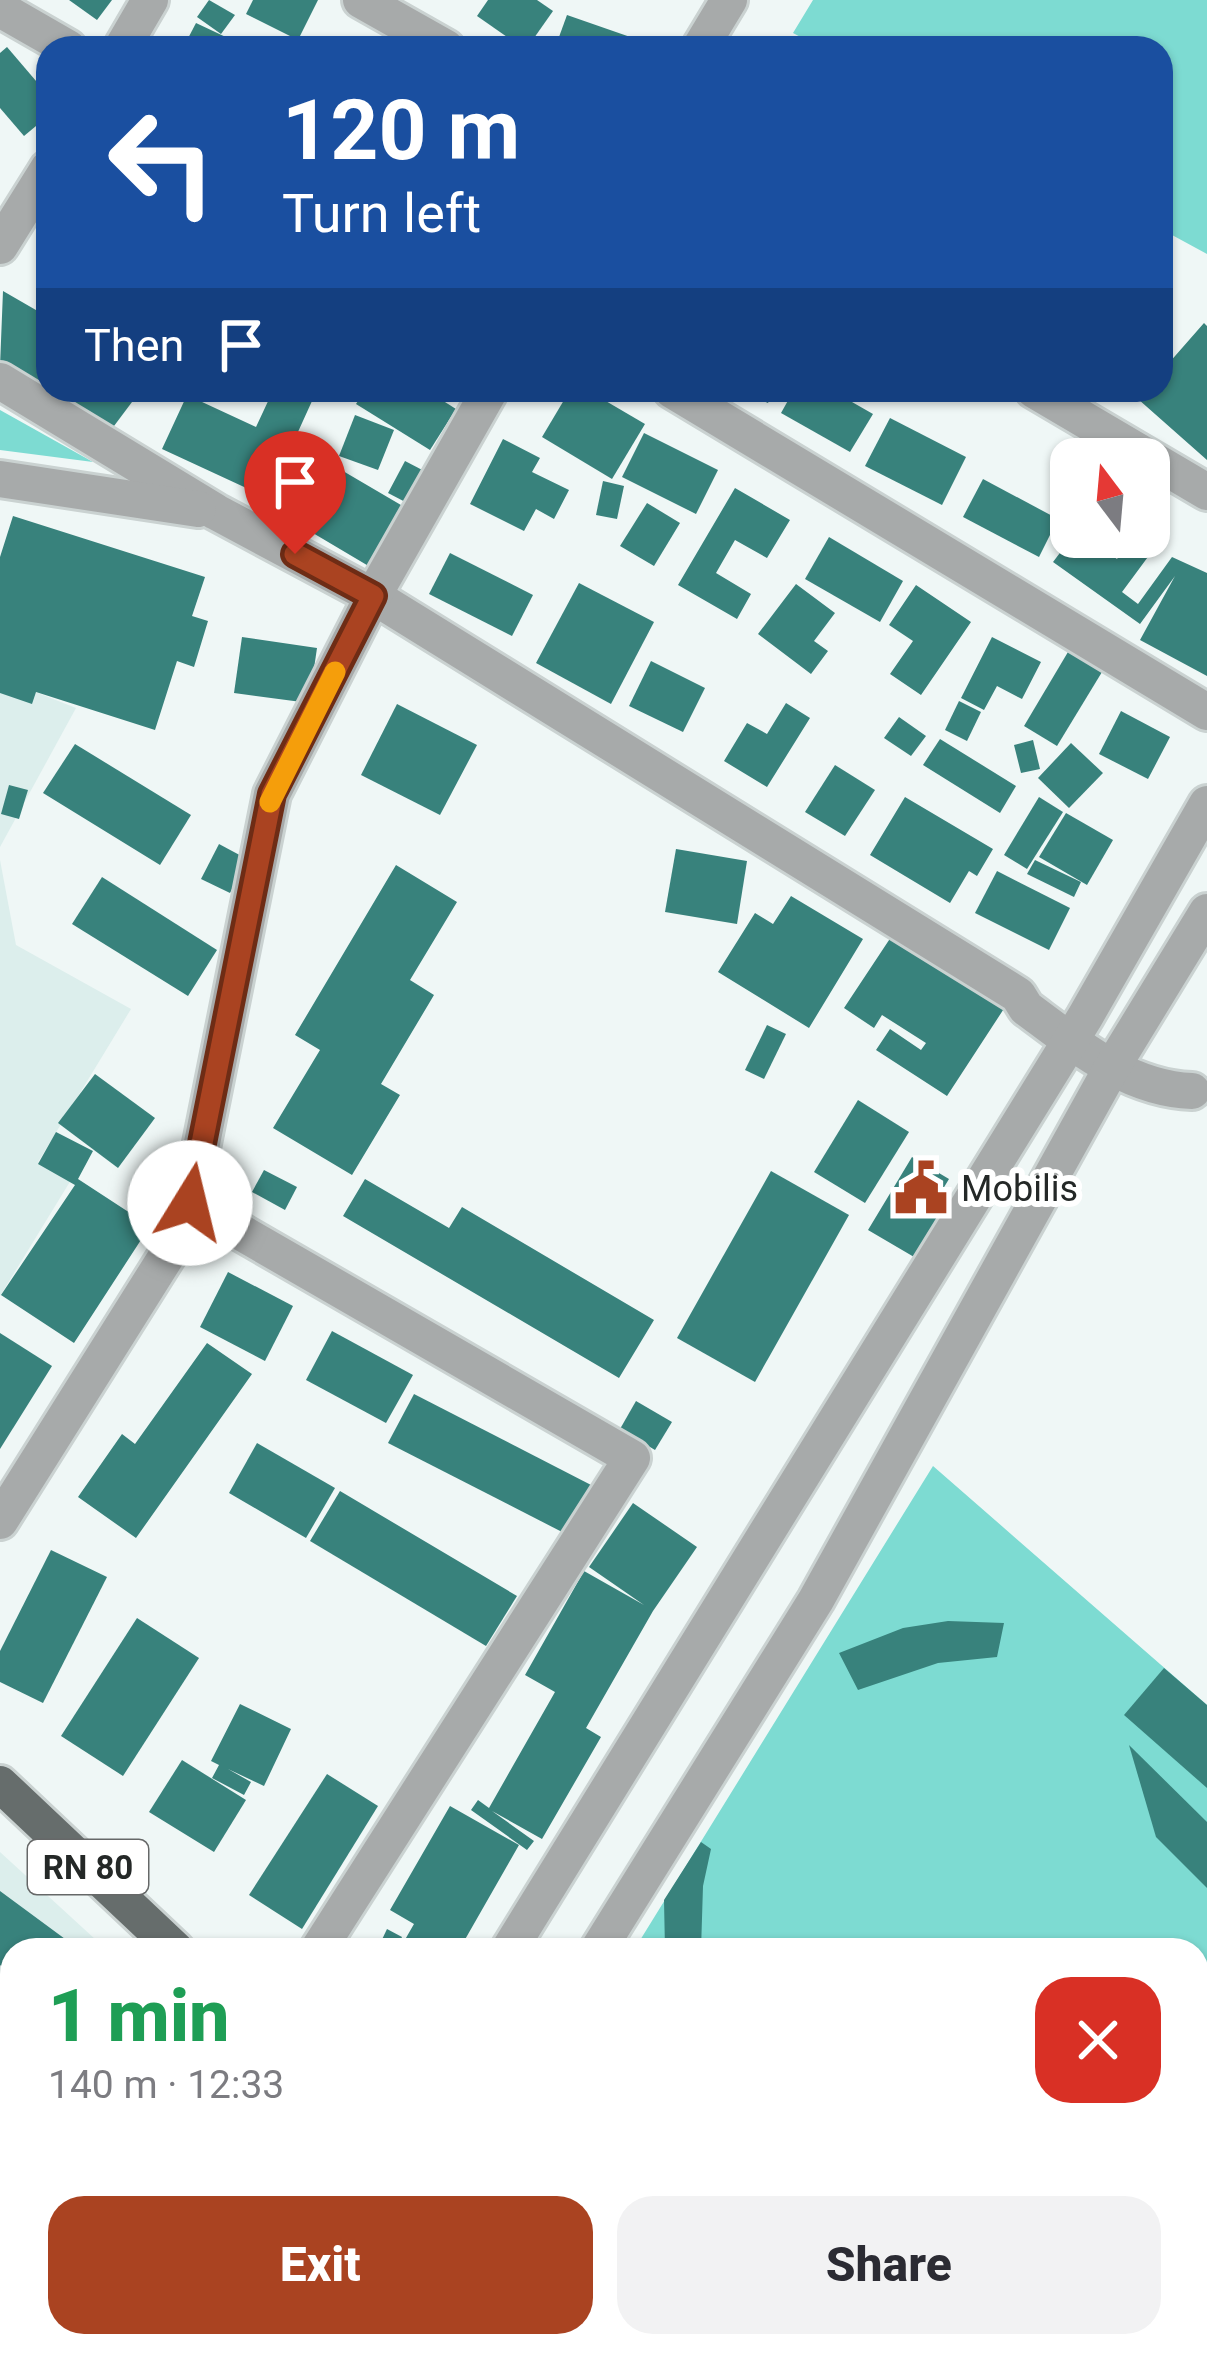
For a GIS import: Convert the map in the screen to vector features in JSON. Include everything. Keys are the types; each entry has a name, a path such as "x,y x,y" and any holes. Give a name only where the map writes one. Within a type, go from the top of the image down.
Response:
{"main road":[{"name":"RN 80","path":"0,1784 163,1938"}],"street":[{"path":"129,36 150,0"},
{"path":"361,0 425,36"},
{"path":"707,36 729,0"},
{"path":"0,9 47,36"},
{"path":"0,247 36,188"},
{"path":"0,381 216,512 373,596 1018,994 1036,995 1171,1090 1199,1096"},
{"path":"0,1522 171,1249 190,1203 272,794 373,596 483,402"},
{"path":"692,402 1207,712"},
{"path":"1054,402 1207,492"},
{"path":"0,479 216,512"},
{"path":"516,1938 1077,1028 1207,804"},
{"path":"605,1938 815,1600 1120,1056 1207,912"},
{"path":"190,1203 632,1458 326,1938"}],"shaded area":[{"path":"813,0 1207,0 1207,254 1173,236 1173,36 793,33"},
{"path":"0,410 93,462 0,450"},
{"path":"0,678 76,708 0,847"},
{"path":"0,860 16,945 131,1009 38,1162 71,1180 0,1296"},
{"path":"933,1466 1207,1705 1207,1938 641,1938"},
{"path":"0,1852 94,1938 0,1938"}],"building":[{"path":"69,0 112,0 97,20"},
{"path":"209,0 235,15 221,34 197,17"},
{"path":"253,0 318,0 300,36 290,36 246,14"},
{"path":"488,0 537,0 553,11 535,36 506,36 477,16"},
{"path":"567,15 627,36 559,36"},
{"path":"196,23 224,36 189,36"},
{"path":"7,47 36,81 36,126 24,136 0,108 0,53"},
{"path":"3,291 36,310 36,389 0,366"},
{"path":"1204,323 1207,460 1141,402 1173,402 1173,358"},
{"path":"57,402 132,402 108,434"},
{"path":"184,402 202,402 256,427 268,402 312,402 268,498 162,449"},
{"path":"445,402 456,409 430,450 356,404"},
{"path":"563,402 607,402 645,424 612,479 542,437"},
{"path":"787,402 852,402 873,414 850,452 781,413"},
{"path":"355,415 394,430 378,470 339,456"},
{"path":"890,418 966,457 942,505 865,466"},
{"path":"644,433 718,470 696,514 622,477"},
{"path":"503,439 540,458 532,472 569,490 554,519 536,509 524,531 470,504"},
{"path":"314,454 418,515 382,574 291,520 312,486 300,478"},
{"path":"405,461 430,474 413,506 388,493"},
{"path":"983,479 1050,515 1050,535 1039,557 963,517"},
{"path":"603,481 624,486 617,519 596,515"},
{"path":"735,488 790,520 767,558 735,540 716,573 751,594 737,619 678,585"},
{"path":"647,503 680,523 654,566 620,546"},
{"path":"13,516 205,577 192,616 208,621 194,667 177,661 155,730 36,692 32,704 0,693 0,557"},
{"path":"829,537 903,581 880,622 805,579"},
{"path":"450,553 533,595 512,636 429,594"},
{"path":"1172,557 1207,573 1207,676 1140,640 1175,576 1140,624 1053,562 1056,558 1147,558 1122,592 1138,604"},
{"path":"579,583 654,622 611,704 536,663"},
{"path":"796,584 835,613 814,641 828,651 811,674 758,634"},
{"path":"916,585 971,622 921,695 890,674 913,641 889,625"},
{"path":"242,637 317,648 309,703 234,693"},
{"path":"992,637 1041,662 1022,699 997,686 984,710 961,698"},
{"path":"1068,652 1102,672 1057,746 1024,726"},
{"path":"651,661 705,688 683,732 629,706"},
{"path":"959,701 981,712 967,741 945,730"},
{"path":"786,703 810,718 767,787 724,761 747,723 767,734"},
{"path":"397,704 477,745 440,815 361,775"},
{"path":"1121,711 1170,737 1148,779 1099,754"},
{"path":"899,717 926,736 911,756 884,738"},
{"path":"940,739 1016,786 1000,813 923,765"},
{"path":"1033,740 1040,769 1021,773 1014,745"},
{"path":"1071,743 1103,773 1069,808 1038,778"},
{"path":"75,744 191,815 160,865 43,793"},
{"path":"835,765 875,790 845,836 805,812"},
{"path":"9,785 28,790 19,819 1,814"},
{"path":"905,797 993,849 977,876 969,871 950,903 870,855"},
{"path":"1039,797 1063,812 1027,869 1004,855"},
{"path":"1066,813 1113,840 1087,885 1039,857"},
{"path":"219,844 247,859 230,893 201,879"},
{"path":"676,849 747,861 737,924 665,912"},
{"path":"1035,860 1081,882 1074,897 1027,874"},
{"path":"396,865 457,902 410,980 434,995 381,1084 400,1095 352,1175 273,1128 320,1050 295,1035"},
{"path":"997,871 1070,908 1049,950 975,913"},
{"path":"102,877 217,950 188,996 72,924"},
{"path":"791,896 863,939 809,1028 718,972 755,913 773,924"},
{"path":"895,931 1007,1004 947,1096 876,1050 890,1029 921,1050 926,1043 882,1015 874,1028 844,1008"},
{"path":"767,1025 786,1034 764,1079 745,1070"},
{"path":"95,1074 155,1118 118,1168 58,1123"},
{"path":"858,1100 909,1132 865,1203 814,1172"},
{"path":"56,1132 93,1151 78,1179 150,1226 74,1343 1,1295 75,1185 38,1164"},
{"path":"912,1157 949,1179 935,1202 956,1215 926,1264 868,1230"},
{"path":"264,1170 297,1187 285,1210 252,1192"},
{"path":"771,1171 849,1215 755,1382 677,1338"},
{"path":"365,1179 449,1228 462,1207 654,1320 619,1378 343,1216"},
{"path":"228,1272 293,1306 265,1361 200,1327"},
{"path":"332,1331 413,1375 386,1423 306,1380"},
{"path":"0,1333 52,1366 0,1449"},
{"path":"207,1343 252,1374 136,1538 78,1497 122,1434 135,1444"},
{"path":"414,1394 593,1486 568,1535 388,1443"},
{"path":"636,1401 672,1422 655,1450 620,1429"},
{"path":"257,1443 335,1488 306,1538 229,1493"},
{"path":"340,1491 517,1596 486,1646 310,1541"},
{"path":"633,1503 697,1547 653,1611 586,1728 601,1737 542,1839 492,1811 534,1841 527,1850 471,1810 478,1800 489,1808 555,1692 525,1675 584,1571 644,1605 589,1567"},
{"path":"51,1550 107,1577 43,1703 0,1682 0,1651"},
{"path":"137,1618 199,1658 123,1776 61,1736"},
{"path":"948,1621 1004,1623 997,1657 938,1663 858,1690 839,1653 903,1628"},
{"path":"1164,1668 1207,1705 1207,1788 1124,1715"},
{"path":"240,1704 291,1729 264,1786 228,1769 251,1782 244,1795 212,1778 219,1765 211,1761"},
{"path":"1129,1745 1207,1822 1207,1888 1156,1837"},
{"path":"182,1760 246,1800 214,1852 149,1812"},
{"path":"327,1774 378,1806 302,1929 249,1895"},
{"path":"450,1806 519,1845 466,1938 406,1938 414,1924 390,1910"},
{"path":"701,1842 711,1849 703,1886 701,1938 665,1938 664,1900"},
{"path":"0,1891 64,1938 0,1938"},
{"path":"387,1929 402,1937 402,1938 383,1938"}],"slow traffic":[{"path":"270,802 335,672"}],"place":[{"name":"Mobilis","path":"921,1188"}],"route":[{"path":"190,1203 272,794 373,596 295,554"}]}
